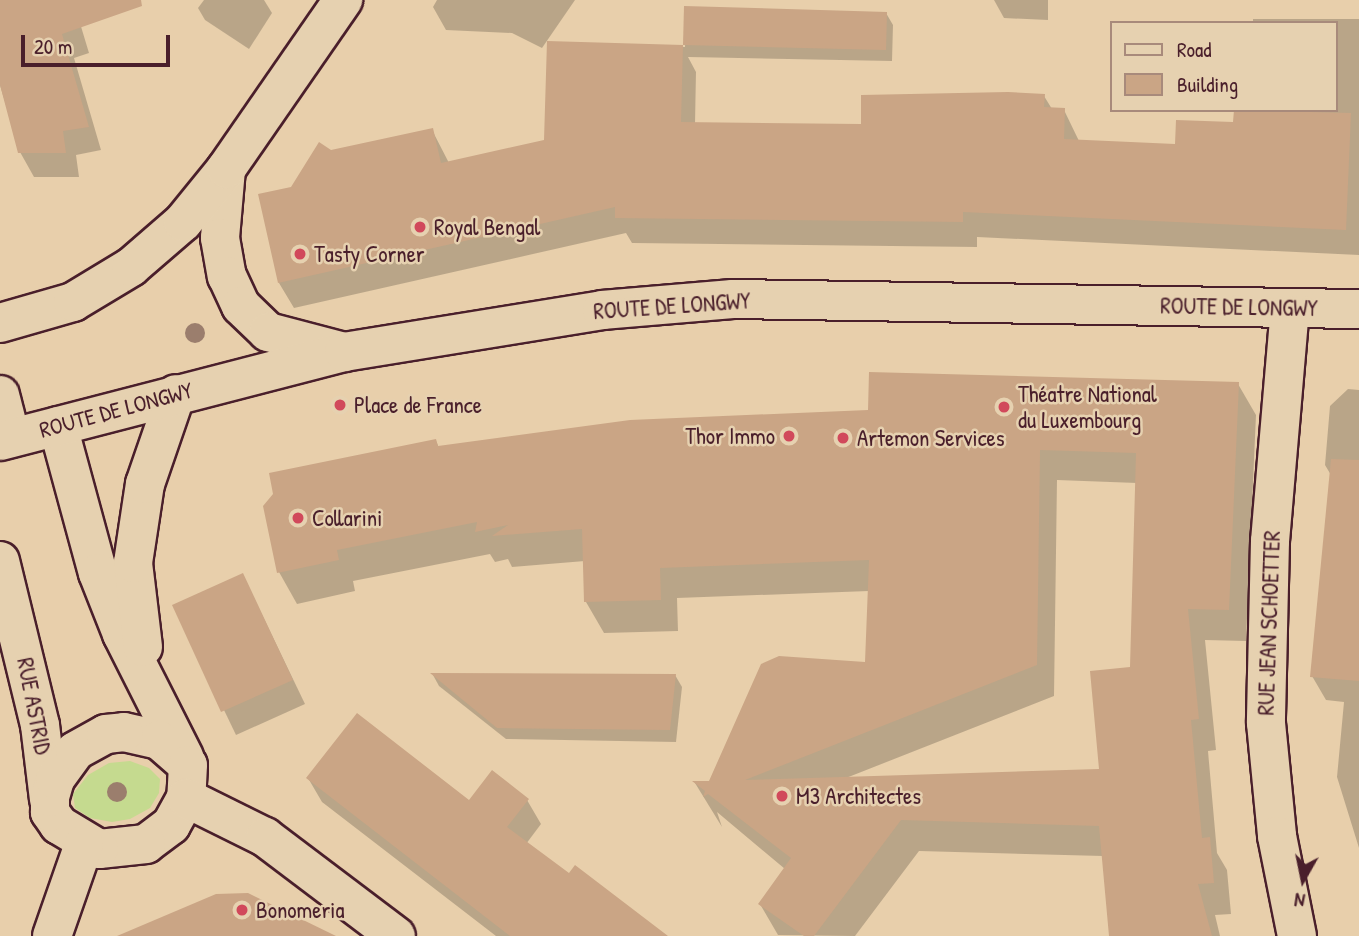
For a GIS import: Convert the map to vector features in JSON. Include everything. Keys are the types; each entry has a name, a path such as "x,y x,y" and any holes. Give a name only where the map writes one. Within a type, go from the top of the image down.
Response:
{"street":[{"path":"0,323 73,302 131,267 183,222 226,169 343,0"},
{"path":"226,169 220,238 227,276 241,306 268,332 344,352"},
{"name":"ROUTE DE LONGWY","path":"6,439 344,352 603,310 733,299 1359,309"},
{"name":"RUE JEAN SCHOETTER","path":"1290,308 1270,541 1266,711 1277,836 1297,936"},
{"path":"155,704 139,628 133,562 145,484 176,394"},
{"path":"0,396 6,439"},
{"path":"58,426 98,573 187,781 171,825 146,844 115,850 84,844 59,825 50,812 52,788 63,764 75,751 106,734 142,734 159,740 187,781 265,836 396,936"},
{"name":"RUE ASTRID","path":"0,561 40,725 50,812"},
{"path":"52,936 84,844"}],"green space":[{"path":"130,761 149,768 160,779 159,793 150,808 130,819 112,822 90,818 75,808 73,794 88,775 109,763"}],"building":[{"path":"0,0 141,0 142,6 62,34 89,127 63,131 66,153 18,153 0,85"},
{"path":"684,6 887,12 886,50 683,45"},
{"path":"547,41 683,45 681,122 861,124 861,95 1008,92 1045,94 1044,107 1065,108 1064,139 1175,144 1176,120 1233,122 1234,112 1351,113 1346,230 963,212 963,222 615,218 615,207 278,283 258,194 291,187 319,142 331,150 433,128 441,163 544,140"},
{"path":"869,372 1239,382 1229,610 1188,609 1199,719 1191,720 1202,838 1210,837 1214,883 1198,884 1212,936 1109,936 1099,826 901,820 814,936 804,936 758,904 791,858 708,794 703,797 705,791 692,781 709,781 761,664 779,656 865,662 869,560 660,568 661,600 584,602 582,529 492,536 508,525 475,532 477,522 337,550 339,560 277,573 263,506 273,494 269,473 436,439 438,446 630,420 868,410","holes":["1040,450 1136,453 1130,667 1090,671 1099,769 745,780 1037,665"]},
{"path":"1331,459 1359,460 1359,681 1310,677"},
{"path":"243,573 293,680 221,712 172,605"},
{"path":"430,673 676,674 670,730 497,728"},
{"path":"357,713 469,800 492,770 529,799 507,827 569,873 575,865 668,936 510,936 306,778"},
{"path":"248,893 336,936 117,936 216,894"}],"place":[{"name":"Royal Bengal","path":"420,227"},
{"name":"Tasty Corner","path":"300,254"},
{"name":"Place de France","path":"340,405"},
{"name":"Théatre National du Luxembourg","path":"1004,407"},
{"name":"Thor Immo","path":"789,436"},
{"name":"Artemon Services","path":"843,438"},
{"name":"Collarini","path":"298,518"},
{"name":"M3 Architectes","path":"782,796"},
{"name":"Bonomeria","path":"242,910"}]}
